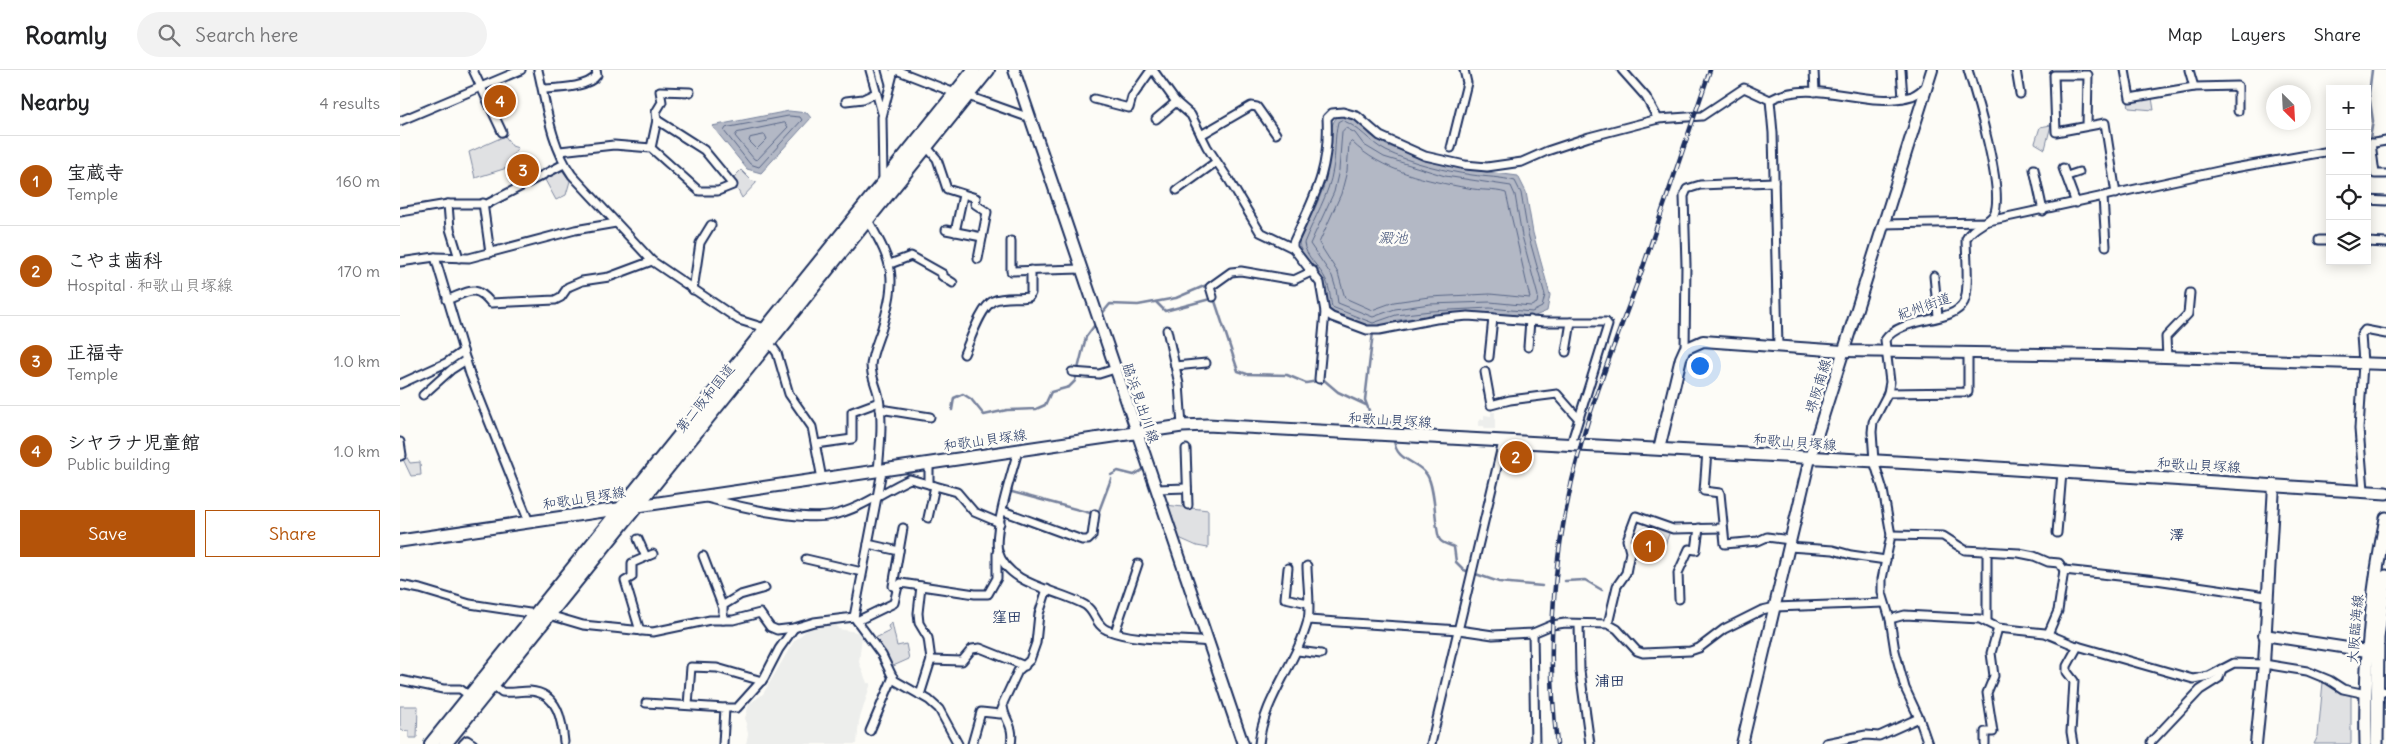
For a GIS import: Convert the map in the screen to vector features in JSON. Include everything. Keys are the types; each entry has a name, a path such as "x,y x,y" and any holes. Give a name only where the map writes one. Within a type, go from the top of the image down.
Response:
{"highway":[{"name":"第二阪和国道","path":"445,744 493,685 620,508 974,70"},
{"name":"第二阪和国道","path":"431,744 470,696 638,506 988,70"}],"main road":[{"name":"和歌山貝塚線","path":"400,541 1182,426 1244,426 1504,442 1571,444 2364,490 2386,493"},
{"name":"大阪臨海線","path":"2377,652 2372,598 2386,518"},
{"name":"大阪臨海線","path":"2377,744 2377,652 2386,576"},
{"name":"大阪臨海線","path":"2366,744 2376,692"}],"street":[{"path":"472,70 502,132"},
{"path":"400,121 521,70"},
{"path":"538,70 564,164 652,261 739,320 765,328"},
{"path":"543,89 570,88 594,79 597,75 596,70"},
{"path":"870,70 883,113"},
{"path":"886,70 890,84"},
{"path":"883,182 883,113 895,70 955,93"},
{"name":"脇浜見出川線","path":"1014,70 1243,744"},
{"path":"1094,99 1129,108 1132,97 1152,70 1176,102 1190,115 1216,162 1260,232 1293,248 1320,283 1325,312 1318,378"},
{"path":"1451,148 1468,83 1464,70"},
{"path":"1622,70 1646,97 1658,119"},
{"path":"1814,70 1815,92"},
{"path":"1901,70 1904,98"},
{"name":"堺阪南線","path":"1742,744 1810,458 1932,70"},
{"name":"紀州街道","path":"1928,744 1919,718 1905,688 1895,650 1890,619 1884,603 1882,579 1891,535 1883,490 1874,461 1873,422 1888,393 1890,382 1885,340 1895,330 1958,309 1965,301 1966,240 1969,232 1994,213 1996,195 1984,128 1968,70"},
{"path":"2016,70 2020,94"},
{"path":"2125,70 2130,98 2194,87 2238,86 2238,111"},
{"path":"2189,70 2194,87"},
{"path":"2087,126 2088,75 2054,75 2056,132 2105,123 2116,194"},
{"path":"1770,100 1780,94 1829,91 1850,96 1888,100 1913,96 1928,85"},
{"path":"1293,248 1293,243 1322,180 1326,157 1327,118 1332,113 1343,112 1357,116 1380,136 1425,156 1465,165 1487,167 1522,162 1573,143 1658,119 1702,116 1744,88 1770,100"},
{"path":"651,148 657,120 656,112 662,102 660,91 690,92"},
{"path":"846,101 863,99 876,93"},
{"path":"968,96 1030,118"},
{"path":"1770,100 1778,347"},
{"path":"1156,119 1176,102"},
{"path":"1201,135 1251,106 1257,107 1276,134"},
{"path":"560,151 614,145 651,148 699,191 718,191 733,185 704,150 657,120"},
{"path":"2371,144 2386,141"},
{"path":"926,146 936,159 947,189 976,198 975,204 987,212 978,259"},
{"path":"1883,224 1972,224 2043,211 2223,170 2326,152"},
{"path":"2371,153 2376,174 2386,174"},
{"path":"1177,190 1216,162"},
{"path":"400,212 448,204 483,203 497,200 564,164"},
{"path":"2063,168 2076,203"},
{"path":"2034,169 2043,211"},
{"path":"2067,176 2079,172"},
{"path":"1659,449 1681,358 1685,349 1686,265 1684,196 1688,189 1700,185 1774,182"},
{"path":"955,232 963,195"},
{"path":"2103,196 2106,246"},
{"path":"2371,200 2386,201"},
{"path":"483,203 490,253"},
{"path":"448,204 450,229 459,258"},
{"path":"868,220 890,264 890,295 871,363 880,406 880,471 877,497 862,572 856,619 863,632 882,655 892,677 901,686 929,700 939,710 958,744"},
{"path":"400,262 435,258 469,258 575,230 616,223"},
{"path":"694,290 700,243 711,225"},
{"path":"946,230 982,237"},
{"path":"2320,240 2326,240"},
{"path":"1011,241 1011,271 1081,269"},
{"path":"2371,242 2386,243"},
{"path":"890,264 911,256 943,274 942,276 953,283"},
{"path":"435,258 466,360 529,522"},
{"path":"447,300 475,290 482,292 491,303 555,300 561,297 568,287 582,281 609,277 652,261"},
{"path":"964,354 985,306 993,301 1004,298 1029,297 1031,294 1031,270"},
{"path":"1213,297 1210,287 1231,272 1241,271 1294,280 1312,271"},
{"path":"1934,276 1938,316"},
{"path":"2166,358 2166,337 2188,314 2190,293"},
{"path":"1325,312 1332,317 1367,330 1451,318 1606,322 1608,325 1571,444"},
{"path":"1489,357 1493,318"},
{"path":"1528,347 1530,320"},
{"path":"1566,352 1571,322"},
{"path":"1167,330 1179,384 1182,426"},
{"path":"2364,490 2359,429 2363,363 2360,335 2365,330 2386,333"},
{"path":"1685,349 1703,341 1843,351 2386,364"},
{"path":"769,342 776,353 789,394 812,427 822,479"},
{"path":"400,384 446,363 463,351"},
{"path":"1888,393 1968,392 1968,354"},
{"path":"423,396 452,369 466,360"},
{"path":"1175,366 1206,363"},
{"path":"1072,372 1099,374 1115,369"},
{"path":"1485,372 1492,405 1510,400 1557,394 1578,418"},
{"path":"816,444 852,439 852,412 880,406 930,417"},
{"path":"400,442 400,456"},
{"path":"1431,744 1504,442"},
{"path":"1186,449 1188,505"},
{"path":"903,528 893,586 898,586 901,583 975,594 988,594 991,592 997,575 997,548 1000,523 1018,451"},
{"path":"1707,452 1704,491 1720,493 1725,544 1758,541 1767,537 1790,544 1886,560"},
{"path":"928,518 932,485 929,464"},
{"path":"2057,532 2062,472"},
{"path":"702,496 754,509 819,517 834,515 877,497 910,479 957,492 974,512 1000,523"},
{"path":"2256,744 2264,664 2266,596 2274,485"},
{"path":"1156,489 1187,488"},
{"path":"1003,511 1082,540 1088,540 1092,536 1095,514"},
{"path":"1608,624 1617,586 1626,573 1630,552 1627,540 1636,516 1673,529 1723,528"},
{"path":"1678,600 1678,573 1689,549 1696,550 1699,528"},
{"path":"1891,535 1943,536 1966,550 2026,554 2048,562 2059,563 2064,570 2058,611 2048,634"},
{"path":"638,539 650,556 632,563 632,577 625,581 640,631"},
{"path":"868,544 899,551"},
{"path":"997,548 1010,571 1086,605 1101,626 1116,632 1151,638 1208,642"},
{"path":"1987,551 1987,622"},
{"path":"703,556 722,606 723,620"},
{"path":"806,559 862,572"},
{"path":"1116,632 1138,564"},
{"path":"1259,744 1261,723 1298,651 1308,620 1307,566"},
{"path":"1288,568 1284,598 1308,602"},
{"path":"2064,570 2156,580 2266,596"},
{"path":"997,575 1010,571"},
{"path":"400,585 470,604 542,615 583,624 653,632 710,620 733,620 760,613 770,627 777,630 794,628 814,622 856,619 894,603 898,586"},
{"path":"920,696 931,660 928,638 919,623 918,613 921,586"},
{"path":"722,606 740,595 765,588"},
{"path":"972,744 981,712 1000,714 1011,682 1018,671 1030,660 1036,643 1039,614 1047,589"},
{"path":"1308,620 1459,630 1493,635 1533,633 1552,625 1565,623 1608,624 1617,628 1637,651 1643,653 1690,651 1699,648 1724,629 1762,610 1884,603"},
{"path":"1890,619 1905,616 1980,619 1998,628 2048,634 2078,646 2193,679 2201,679 2234,663 2264,664 2307,671 2329,680 2343,689 2376,692"},
{"path":"1579,624 1580,671 1590,744"},
{"path":"646,703 737,708 762,681 779,649 794,628"},
{"path":"1984,744 1985,732 1993,732 1987,693 1994,676 1992,653 1998,628"},
{"path":"1533,633 1535,744"},
{"path":"2264,635 2377,652"},
{"path":"2073,744 2071,732 2074,682 2067,672 2067,666 2078,646"},
{"path":"931,660 962,661 972,649 980,648 1025,666"},
{"path":"1298,651 1321,654"},
{"path":"688,705 691,667 717,668 762,681"},
{"path":"2151,742 2200,690 2219,678 2222,669"},
{"path":"870,730 892,677"},
{"path":"400,680 443,689 460,689 470,696"},
{"path":"493,685 502,692 532,691 552,701 558,710 564,742"},
{"path":"723,744 725,708"},
{"path":"1002,709 1012,728 1011,744"},
{"path":"1826,743 1866,736 1879,736 1919,718"},
{"path":"463,744 467,740 473,744"}],"shaded area":[{"path":"2152,98 2154,110 2129,108 2128,102"},
{"path":"2051,125 2045,149 2035,143 2040,127"},
{"path":"505,136 512,146 518,148 509,160 510,167 475,178 469,152"},
{"path":"562,170 570,181 566,195 556,200 544,178"},
{"path":"741,170 752,181 757,182 742,198 732,179"},
{"path":"1491,412 1495,412 1495,429 1485,429 1484,426 1478,426 1479,420 1484,419 1484,415 1491,416"},
{"path":"1513,450 1526,450 1526,460 1506,460 1507,454"},
{"path":"406,456 410,463 420,462 421,475 411,476 402,457"},
{"path":"1166,505 1208,510 1208,548 1197,546 1179,538"},
{"path":"1650,524 1670,531 1665,545 1646,538"},
{"path":"836,622 838,629 857,632 862,636 859,662 867,683 871,683 859,721 857,744 746,744 748,734 745,718 749,704 763,694 794,641 812,626"},
{"path":"892,623 897,646 906,644 909,659 891,667 873,639 890,631 888,626"},
{"path":"2323,682 2343,694 2351,694 2351,744 2314,744 2318,736"},
{"path":"400,706 418,706 417,738 409,738 409,731 400,730"}],"water":[{"path":"789,111 807,113 811,118 761,173 747,169 712,126"},
{"name":"澱池","path":"1340,114 1362,124 1370,135 1388,146 1414,155 1472,170 1518,176 1526,192 1533,233 1550,295 1547,311 1533,317 1490,313 1431,316 1397,320 1383,327 1368,328 1326,309 1326,295 1323,285 1302,252 1299,242 1326,179 1329,162 1330,132 1335,119"}],"waterway":[{"path":"2371,132 2373,121 2369,94 2372,70"},
{"path":"1101,315 1110,304 1138,305 1176,298 1209,284"},
{"path":"1156,302 1165,311 1214,298 1238,371 1247,374 1287,375 1306,383 1324,380 1338,392 1366,405"},
{"path":"952,410 954,398 963,394 971,399 984,415 1007,410 1036,409 1045,405 1051,392 1069,387 1075,381 1086,337 1097,322"},
{"path":"1373,332 1365,400 1371,416 1392,423 1394,431"},
{"path":"1394,440 1399,453 1418,466 1427,475 1432,490 1438,536 1440,540 1454,547 1456,562 1464,570 1499,582 1542,586"},
{"path":"1111,475 1118,471 1134,475 1144,469"},
{"path":"1099,511 1111,479"},
{"path":"1012,492 1094,514"},
{"path":"1565,581 1585,580 1602,590"}],"railway":[{"path":"1557,744 1552,668 1554,593 1558,556 1572,482 1594,401 1642,270 1710,70"}],"place":[{"name":"シヤラナ児童館","path":"500,101"},
{"name":"正福寺","path":"523,170"},
{"name":"こやま歯科","path":"1516,457"},
{"name":"宝蔵寺","path":"1649,546"}],"district":[{"name":"澤","path":"2177,534"},
{"name":"窪田","path":"1007,616"},
{"name":"浦田","path":"1610,680"}]}
